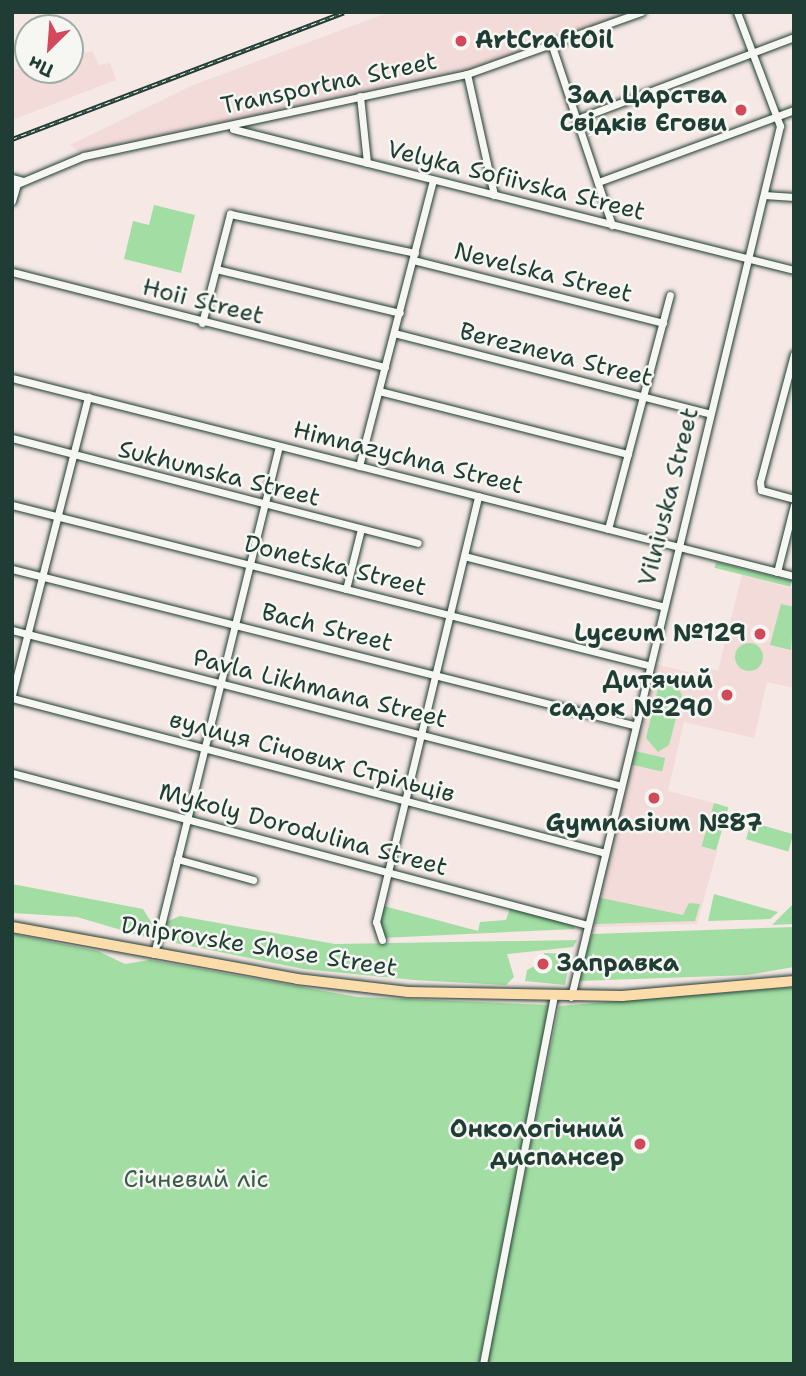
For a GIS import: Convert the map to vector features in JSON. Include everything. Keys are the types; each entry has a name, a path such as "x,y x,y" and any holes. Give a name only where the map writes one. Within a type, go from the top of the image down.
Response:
{"main road":[{"name":"Dniprovske Shose Street","path":"12,928 351,987 571,997 794,981"}],"street":[{"name":"Transportna Street","path":"23,181 103,151 229,128 360,96 467,74 552,46 641,12"},
{"path":"737,12 780,115"},
{"path":"580,118 794,37"},
{"path":"552,46 580,118 612,225"},
{"path":"467,74 494,195"},
{"path":"360,96 367,163"},
{"path":"601,181 794,110"},
{"name":"Vilniuska Street","path":"571,997 584,925 764,195 780,115"},
{"name":"Velyka Sofiivska Street","path":"229,128 794,270"},
{"path":"12,178 23,181 12,201"},
{"path":"359,466 433,180"},
{"path":"764,195 794,197"},
{"name":"Nevelska Street","path":"216,269 230,214 414,257 663,323"},
{"path":"202,323 216,269 400,313"},
{"name":"Hoii Street","path":"12,272 202,323 385,367"},
{"path":"608,529 670,295"},
{"name":"Berezneva Street","path":"394,333 709,413"},
{"path":"794,355 760,482 761,490 794,499"},
{"name":"Himnazychna Street","path":"12,378 794,576"},
{"path":"379,391 628,454"},
{"path":"12,697 88,397"},
{"name":"Sukhumska Street","path":"12,438 73,458 418,543"},
{"path":"154,954 279,446"},
{"path":"382,940 376,922 478,496"},
{"name":"Donetska Street","path":"12,505 648,665"},
{"path":"777,572 794,505"},
{"path":"346,589 361,529"},
{"path":"464,556 662,606"},
{"name":"Bach Street","path":"12,569 633,725"},
{"name":"Pavla Likhmana Street","path":"12,630 618,785"},
{"name":"вулиця Січових Стрільців","path":"12,697 602,852"},
{"name":"Mykoly Dorodulina Street","path":"12,773 584,925"},
{"path":"177,859 253,880"},
{"path":"483,1364 554,997"}],"shaded area":[{"path":"390,12 641,12 467,74 84,156 70,145 191,86"},
{"path":"92,51 99,65 110,63 116,80 12,120 12,69 14,84 84,84 84,53"},
{"name":"Gymnasium №87","path":"742,575 794,589 794,688 767,682 754,738 684,722 668,791 714,803 703,847 717,851 697,924 591,927 651,663 701,675 703,667 718,671"}],"green space":[{"path":"154,205 195,215 181,273 124,259 133,221 149,225"},
{"path":"716,562 792,581 790,587 715,568"},
{"path":"781,604 794,607 791,650 770,645"},
{"path":"749,643 759,647 763,657 759,667 749,671 739,667 735,657 739,647"},
{"path":"672,678 682,695 669,745 658,752 646,738 658,688"},
{"path":"635,751 665,758 662,772 632,765"},
{"path":"714,803 728,807 716,850 702,846"},
{"path":"751,822 793,834 788,851 746,839"},
{"path":"12,884 143,909 155,928 145,937 77,917 12,913"},
{"path":"714,894 778,912 770,919 708,921"},
{"path":"601,898 683,915 689,903 700,904 695,921 595,924"},
{"path":"794,903 794,924 772,925"},
{"path":"380,905 478,931 480,922 506,920 511,905 571,921 575,929 381,938"},
{"path":"180,916 335,944 577,940 573,947 507,954 514,977 506,985 414,980 304,969 170,942 164,923"},
{"path":"794,927 794,967 748,975 578,981 592,934"},
{"name":"Січневий ліс","path":"12,934 98,951 125,964 150,960 358,997 549,1005 479,1364 12,1364"},
{"path":"544,953 571,954 565,985 525,981 527,970 545,961"},
{"path":"794,987 794,1364 486,1364 559,1006"}],"railway":[{"path":"12,139 344,12"}],"place":[{"name":"ArtCraftOil","path":"461,41"},
{"name":"Зал Царства Свідків Єгови","path":"741,110"},
{"name":"Lyceum №129","path":"760,634"},
{"name":"Дитячий садок №290","path":"727,695"},
{"name":"Gymnasium №87","path":"654,798"},
{"name":"Заправка","path":"543,964"},
{"name":"Онкологічний диспансер","path":"640,1144"}]}
